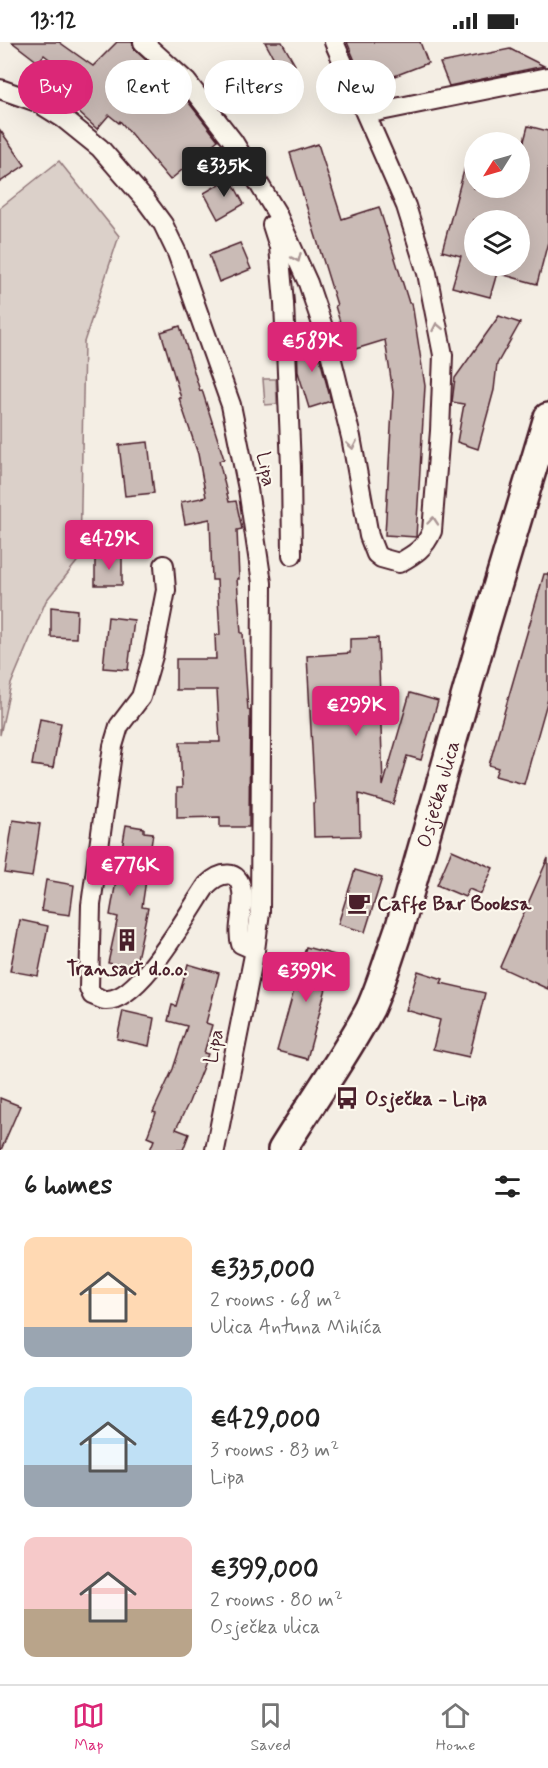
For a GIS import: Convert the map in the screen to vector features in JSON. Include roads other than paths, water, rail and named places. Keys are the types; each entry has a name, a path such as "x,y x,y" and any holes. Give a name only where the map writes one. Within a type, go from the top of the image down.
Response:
{"main road":[{"name":"Osječka ulica","path":"282,1150 322,1090 370,1008 400,926 483,634 548,417"}],"street":[{"path":"143,42 187,82 240,150 276,212 308,283 326,336 351,437 369,536 376,554 381,558 399,562 419,552 427,543 432,531 443,355 427,273 406,206 366,114"},
{"path":"334,42 342,60"},
{"path":"396,108 548,77"},
{"name":"Lipa","path":"0,89 37,102 64,119 100,148 145,200 163,225 177,253 231,405 248,489 262,583 260,912 255,950 215,1150"},
{"path":"276,212 270,216 270,220 279,247 284,303 291,465 292,555"},
{"path":"164,565 166,590 153,656 141,697 119,726 113,746 91,905 89,988 92,995 105,1000 133,989 147,974 207,885 214,877 224,873 231,874 238,881 242,891 238,935 241,944 255,950"}],"place":[{"name":"Caffe Bar Booksa","path":"359,903"},
{"name":"Transact d.o.o.","path":"127,940"},
{"name":"Osječka - Lipa","path":"347,1098"}]}
